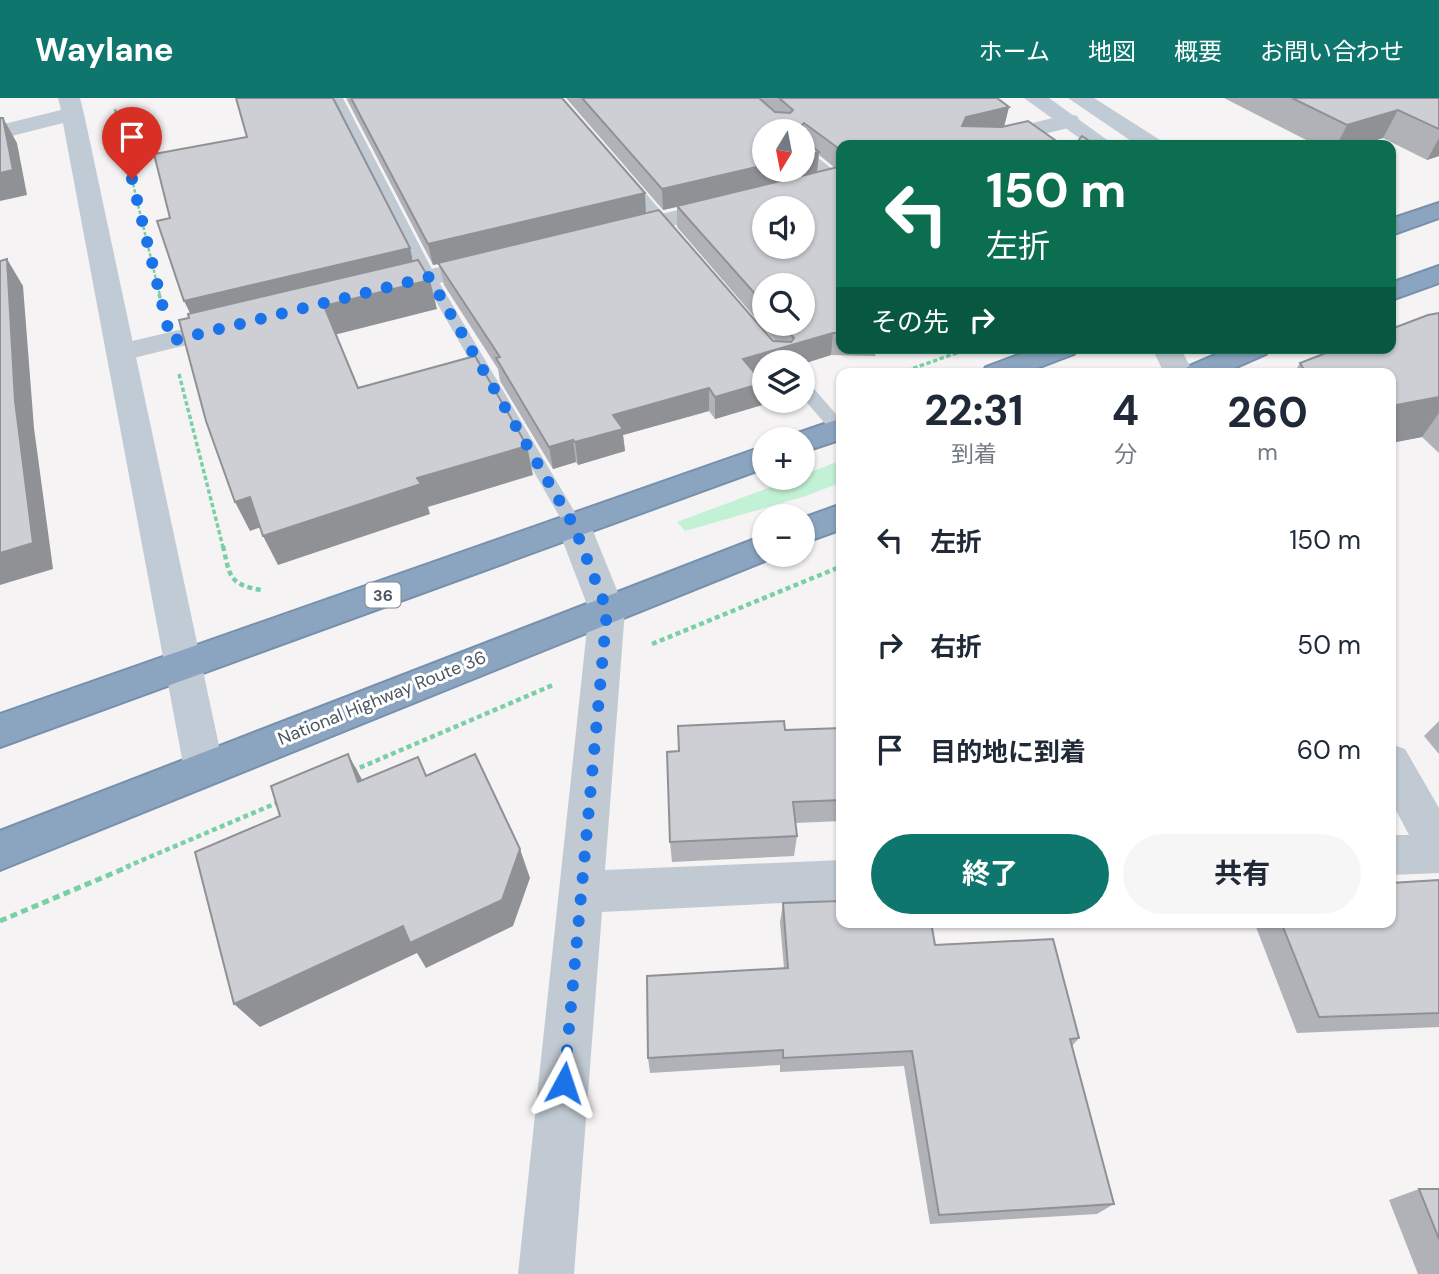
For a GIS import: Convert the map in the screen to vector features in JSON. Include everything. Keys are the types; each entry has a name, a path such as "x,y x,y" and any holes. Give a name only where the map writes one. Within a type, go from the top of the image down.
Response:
{"highway":[{"path":"1396,226 1439,210"},
{"path":"1396,290 1439,274"},
{"path":"1010,368 1048,354"},
{"path":"1209,368 1242,354"},
{"path":"815,437 836,430"},
{"name":"36","path":"0,730 183,667 752,461"},
{"path":"815,526 836,518"},
{"name":"National Highway Route 36","path":"0,851 752,552"}],"street":[{"path":"1035,98 1097,140"},
{"path":"1079,98 1144,140"},
{"path":"0,132 71,106 204,769"},
{"path":"991,140 1069,121"},
{"path":"808,185 836,179"},
{"path":"597,237 752,199"},
{"path":"352,296 520,255"},
{"path":"121,352 261,318"},
{"path":"546,1274 607,610 574,526"},
{"path":"1396,770 1439,851 1396,855"},
{"path":"581,892 836,880"}],"lane":[{"path":"337,98 429,277 574,526"},
{"path":"816,160 836,176"},
{"path":"618,170 679,241"},
{"path":"815,400 836,424"}],"path":[{"path":"113,98 231,578 239,586 271,590"},
{"path":"914,368 952,354"},
{"path":"341,775 836,568"},
{"path":"0,921 290,797"}],"green space":[{"path":"836,462 836,484 806,496 778,504 752,504 752,512 685,531 677,522 763,490 815,490 815,470"}],"building":[{"path":"236,98 333,98 410,248 184,301 157,221 170,218 154,154 247,137"},
{"path":"351,98 562,98 645,193 428,244"},
{"path":"582,98 759,98 775,112 790,113 793,110 779,98 997,98 1009,107 966,117 962,126 1002,127 1028,121 1055,140 836,140 836,147 816,132 816,119 752,119 752,168 662,189"},
{"path":"1292,98 1439,98 1439,129 1398,110 1347,125"},
{"path":"0,118 3,118 13,170 0,173"},
{"path":"836,167 836,333 774,350 752,350 752,356 743,359 752,370 752,386 715,397 709,388 613,415 623,429 575,442 573,440 549,447 496,358 500,357 438,263 659,210 752,317 752,336 769,336 773,341 791,342 794,338 792,336 815,336 815,273 752,273 752,290 677,206 776,182 816,182 816,172"},
{"path":"7,259 15,401 33,543 0,553 0,261"},
{"path":"418,260 430,280 324,306 358,388 475,356 527,446 417,478 421,484 263,536 250,497 235,502 206,421 179,320 189,318 188,314"},
{"path":"1439,313 1439,397 1396,405 1396,368 1303,368 1300,363 1323,354 1396,354 1396,327"},
{"path":"784,721 785,730 836,728 836,800 793,802 797,836 670,842 667,752 679,751 678,726"},
{"path":"348,754 358,782 418,757 426,776 475,754 520,849 502,900 410,943 403,926 234,1004 195,852 280,816 271,786"},
{"path":"1439,880 1439,1013 1319,1017 1283,928 1396,928 1396,883"},
{"path":"836,901 836,928 932,928 935,945 1053,939 1079,1038 1070,1039 1114,1204 939,1215 912,1051 783,1058 783,1050 648,1058 647,976 788,968 783,903"},
{"path":"1419,1189 1439,1189 1439,1239"}],"route":[{"path":"132,179 171,341 429,277 574,526 607,610 564,1083"}]}
